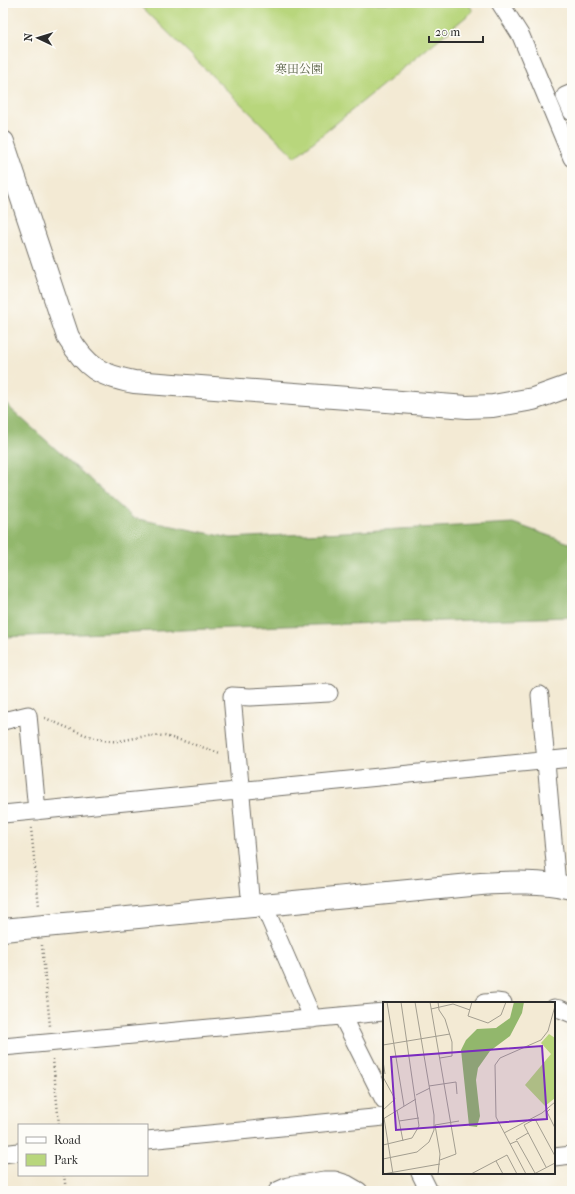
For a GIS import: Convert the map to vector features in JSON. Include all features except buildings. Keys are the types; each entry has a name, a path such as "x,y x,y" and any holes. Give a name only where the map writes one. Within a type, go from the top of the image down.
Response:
{"street":[{"path":"500,3 521,36 572,158"},
{"path":"572,93 566,96 572,112"},
{"path":"3,142 68,337 86,362 98,372 134,382 467,407 493,406 533,400 572,385"},
{"path":"313,1019 258,906 241,790 232,696 250,697 329,693"},
{"path":"3,930 481,884 524,882 567,883 545,761 540,695"},
{"path":"3,721 28,715 37,811"},
{"path":"3,814 572,758"},
{"path":"555,1008 572,1014"},
{"path":"3,1047 383,1012"},
{"path":"342,1016 383,1098"},
{"path":"148,1140 383,1117"},
{"path":"3,1154 18,1152"},
{"path":"555,1157 572,1155"},
{"path":"420,1174 429,1191"},
{"path":"277,1191 288,1186 324,1180 335,1180 347,1184 359,1191"}],"path":[{"path":"28,715 38,715 67,728 109,740 118,741 142,736 163,736 238,758"},
{"path":"53,1056 59,1124"},
{"path":"64,1176 66,1191"}],"green space":[{"name":"寒田公園","path":"138,3 468,3 473,11 295,157"},
{"path":"3,397 11,409 133,518 231,538 513,523 572,544 572,617 3,637"}]}
